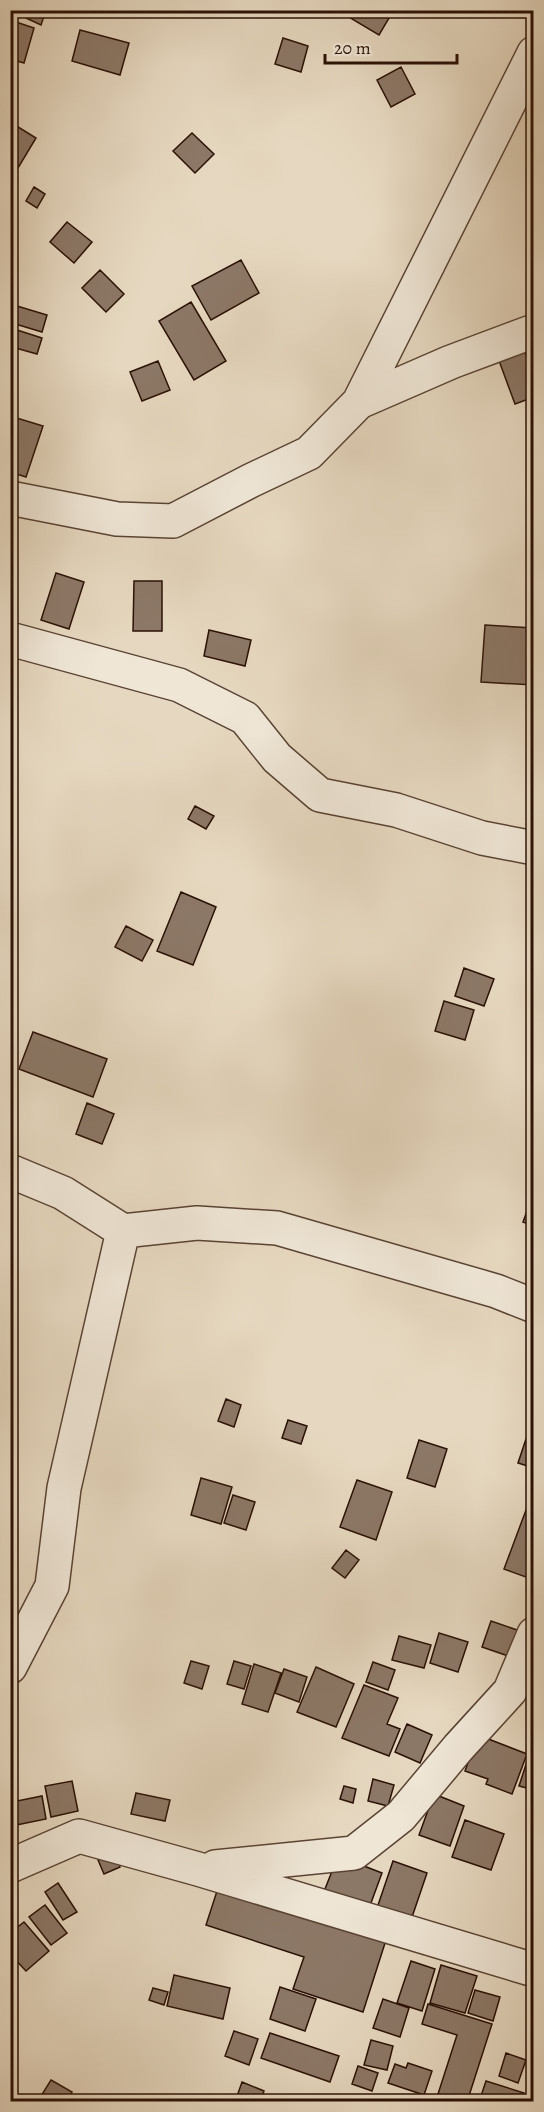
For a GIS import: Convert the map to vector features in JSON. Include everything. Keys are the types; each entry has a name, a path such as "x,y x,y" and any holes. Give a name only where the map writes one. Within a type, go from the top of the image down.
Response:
{"street":[{"path":"10,498 117,519 173,521 309,453 359,402 534,53"},
{"path":"359,402 451,362 534,331"},
{"path":"10,639 179,685 245,718 277,758 320,795 396,810 482,838 534,848"},
{"path":"10,1171 63,1193 123,1231 197,1223 277,1228 496,1291 534,1306"},
{"path":"10,1667 52,1586 64,1488 123,1231"},
{"path":"198,1869 354,1853 401,1816 510,1691 534,1634"},
{"path":"10,1866 79,1836 198,1869 534,1970"}],"building":[{"path":"29,10 46,10 41,25 26,18"},
{"path":"350,10 387,10 392,13 379,35 347,16"},
{"path":"10,20 34,28 24,63 10,59"},
{"path":"80,30 129,43 120,75 72,61"},
{"path":"283,38 308,46 301,72 275,64"},
{"path":"401,67 415,94 391,107 377,80"},
{"path":"10,122 36,138 18,168 10,163"},
{"path":"192,133 214,154 195,173 173,151"},
{"path":"34,187 45,194 37,208 26,201"},
{"path":"67,222 92,242 74,263 50,242"},
{"path":"241,260 259,293 211,320 192,286"},
{"path":"100,270 124,294 106,312 82,288"},
{"path":"191,302 226,361 194,380 159,321"},
{"path":"17,306 47,315 42,332 12,323"},
{"path":"17,330 42,338 37,354 12,347"},
{"path":"523,348 534,374 534,397 515,404 498,358"},
{"path":"158,361 170,390 142,401 130,372"},
{"path":"10,416 43,426 26,477 10,472"},
{"path":"534,453 534,476 527,455"},
{"path":"56,573 84,582 69,629 41,620"},
{"path":"134,581 162,581 162,631 133,631"},
{"path":"485,625 534,628 534,685 481,682"},
{"path":"209,630 251,640 245,666 204,656"},
{"path":"195,806 214,816 206,829 188,819"},
{"path":"181,892 216,907 193,965 157,951"},
{"path":"126,926 153,940 142,961 115,947"},
{"path":"464,968 494,979 484,1006 455,996"},
{"path":"444,1001 474,1010 465,1040 435,1031"},
{"path":"33,1032 107,1059 93,1097 19,1069"},
{"path":"87,1103 114,1114 102,1144 76,1134"},
{"path":"531,1200 534,1201 534,1226 523,1222"},
{"path":"226,1399 241,1405 234,1427 218,1421"},
{"path":"288,1420 307,1426 301,1444 282,1438"},
{"path":"526,1439 534,1442 534,1468 518,1463"},
{"path":"419,1440 447,1449 435,1487 407,1478"},
{"path":"201,1478 232,1487 221,1524 191,1515"},
{"path":"357,1480 392,1492 376,1540 340,1527"},
{"path":"532,1494 534,1495 534,1580 504,1569"},
{"path":"233,1495 255,1502 246,1530 224,1523"},
{"path":"346,1550 359,1560 345,1578 332,1568"},
{"path":"491,1621 523,1632 514,1658 482,1647"},
{"path":"439,1633 468,1642 458,1672 430,1663"},
{"path":"399,1636 431,1645 424,1668 392,1660"},
{"path":"191,1661 209,1666 202,1689 184,1683"},
{"path":"234,1661 251,1666 244,1689 227,1684"},
{"path":"373,1662 395,1670 388,1690 366,1682"},
{"path":"254,1664 281,1673 268,1712 242,1704"},
{"path":"316,1667 354,1684 336,1727 297,1712"},
{"path":"284,1669 307,1677 299,1702 275,1693"},
{"path":"364,1685 398,1698 387,1724 400,1729 389,1756 342,1738"},
{"path":"407,1724 432,1735 420,1763 395,1752"},
{"path":"478,1735 527,1754 512,1794 486,1784 488,1779 465,1771"},
{"path":"534,1744 534,1790 519,1786"},
{"path":"373,1779 394,1785 388,1806 368,1801"},
{"path":"72,1781 78,1811 51,1817 45,1786"},
{"path":"344,1786 356,1789 353,1803 340,1799"},
{"path":"136,1793 170,1800 165,1821 131,1814"},
{"path":"434,1794 464,1806 450,1846 419,1835"},
{"path":"42,1796 46,1819 16,1825 12,1802"},
{"path":"465,1820 504,1834 491,1870 452,1857"},
{"path":"115,1854 120,1867 104,1874 98,1860"},
{"path":"338,1856 382,1873 368,1911 323,1894"},
{"path":"393,1861 427,1873 410,1923 376,1911"},
{"path":"58,1883 77,1912 63,1920 45,1892"},
{"path":"219,1885 386,1940 363,2012 293,1989 304,1957 206,1925"},
{"path":"45,1905 67,1933 51,1945 29,1917"},
{"path":"24,1922 49,1951 26,1971 10,1954 10,1933"},
{"path":"10,1959 16,1961 10,1977"},
{"path":"411,1961 435,1969 422,2011 397,2003"},
{"path":"441,1965 477,1976 465,2013 430,2003"},
{"path":"174,1975 230,1988 223,2019 167,2006"},
{"path":"280,1987 316,1999 305,2031 270,2019"},
{"path":"153,1988 168,1992 164,2005 149,2000"},
{"path":"475,1990 500,1997 493,2021 468,2013"},
{"path":"383,1999 409,2008 400,2037 373,2028"},
{"path":"428,2004 492,2024 467,2102 438,2094 457,2035 422,2024"},
{"path":"234,2031 258,2039 249,2065 225,2056"},
{"path":"270,2033 339,2056 330,2082 261,2058"},
{"path":"371,2040 393,2046 387,2070 364,2065"},
{"path":"506,2053 526,2060 518,2083 499,2076"},
{"path":"408,2063 432,2071 424,2095 388,2083 395,2064 406,2068"},
{"path":"358,2066 378,2073 372,2091 352,2084"},
{"path":"51,2080 72,2092 66,2102 49,2102 41,2096"},
{"path":"486,2081 524,2093 521,2102 479,2102"},
{"path":"242,2082 264,2091 260,2102 235,2102"}]}
